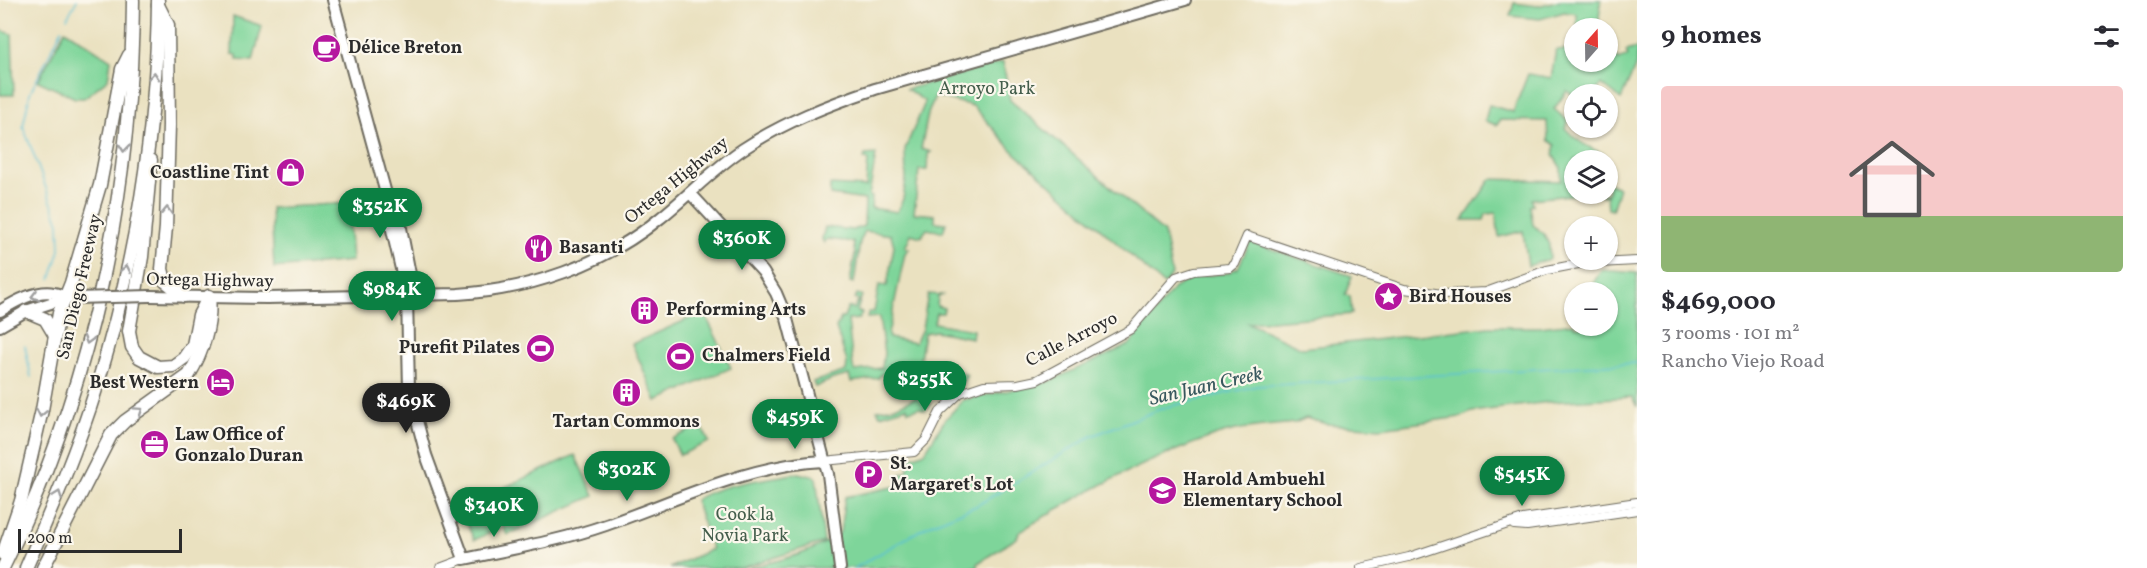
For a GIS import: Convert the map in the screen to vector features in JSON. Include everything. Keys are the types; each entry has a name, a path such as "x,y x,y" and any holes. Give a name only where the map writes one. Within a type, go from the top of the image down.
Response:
{"highway":[{"name":"San Diego Freeway","path":"3,568 19,536 62,423 98,300 121,177 132,48 133,0"},
{"path":"26,568 81,434 111,339 140,199 150,122 158,2"},
{"path":"158,2 168,25 169,125 162,269 165,280 184,296"},
{"path":"0,562 21,501 42,410 59,313 71,298 100,185 123,69 132,48"},
{"path":"150,122 152,174 129,337 139,357 158,367 179,362 193,345 199,315 208,296"},
{"path":"43,568 111,435 125,421 189,375 196,364 211,313 208,296"},
{"path":"26,311 45,319 54,334"}],"main road":[{"path":"333,0 388,201 392,201 408,257 411,279 407,296 409,390 426,455 464,559"},
{"name":"Ortega Highway","path":"0,326 26,311 71,298 407,296 480,293 536,281 569,271 638,236 741,150 787,123 826,105 1185,0"},
{"path":"690,193 763,272 776,293 787,319 824,461 840,568"},
{"name":"Ortega Highway","path":"0,311 16,302 42,293 52,292 71,298"},
{"name":"Calle Arroyo","path":"464,559 596,528 687,493 742,476 824,461"}],"street":[{"name":"Calle Arroyo","path":"824,461 914,452 926,440 940,411 960,393 984,385 1018,384 1037,380 1131,329 1176,277 1194,271 1230,268 1235,264 1247,236 1404,289 1443,294 1486,292 1547,270 1578,264 1637,261"},
{"path":"1361,568 1409,557 1462,538 1512,525 1523,519 1637,502"},
{"path":"1512,525 1527,526 1637,510"},
{"name":"Calle Arroyo","path":"440,568 464,559"}],"green space":[{"path":"1560,0 1601,0 1599,18 1577,18 1577,14 1564,12 1540,19 1510,16 1514,3 1538,6"},
{"path":"233,16 262,26 253,61 237,60 237,55 232,54"},
{"path":"0,30 12,34 14,95 0,95"},
{"path":"65,30 111,60 108,79 84,98 75,98 38,81"},
{"path":"1637,48 1637,63 1621,99 1618,97 1618,84 1564,84 1564,95 1554,109 1564,118 1564,138 1574,138 1595,150 1564,150 1564,196 1532,199 1533,205 1530,206 1533,225 1544,234 1549,245 1550,259 1528,266 1523,231 1499,237 1496,213 1486,214 1484,220 1463,220 1491,179 1561,181 1561,168 1553,155 1555,145 1548,140 1547,121 1500,120 1497,125 1485,121 1489,105 1513,112 1528,74 1551,78 1556,50 1564,50 1564,72 1618,72 1618,58 1628,56 1626,51"},
{"name":"Arroyo Park","path":"1003,62 1010,100 1164,233 1172,275 1164,285 1014,152 973,106 935,96 928,114 921,149 931,152 928,154 927,170 919,170 914,213 935,215 935,222 946,223 943,232 927,229 921,237 911,234 905,248 909,249 905,253 888,334 889,338 915,343 922,329 928,294 942,295 938,297 937,306 944,308 943,313 936,313 934,323 973,330 972,338 935,331 924,333 920,359 967,375 961,385 940,369 921,387 931,404 925,410 919,408 908,411 907,407 880,415 877,410 895,407 917,397 911,371 891,373 892,379 888,380 886,373 879,378 851,382 849,375 815,387 813,382 846,371 847,362 836,328 841,318 844,318 848,307 854,309 859,300 855,299 857,294 862,295 857,311 862,313 859,319 848,320 853,367 855,371 882,368 884,353 879,317 867,318 869,312 874,312 879,285 887,286 894,246 891,235 865,231 860,242 854,283 850,282 855,254 853,242 827,239 824,243 822,239 825,227 853,230 864,226 865,200 830,195 830,185 866,187 868,160 864,159 865,155 876,154 869,196 872,197 871,208 897,212 903,199 906,179 905,149 924,105 924,101 907,89"},
{"path":"348,203 352,261 274,268 271,208"},
{"path":"1608,204 1614,204 1612,210 1608,209"},
{"path":"1250,242 1352,276 1345,295 1350,296 1352,314 1248,323 1302,348 1489,327 1539,327 1564,324 1564,336 1618,336 1618,282 1594,282 1601,270 1637,273 1637,407 1632,397 1549,402 1472,412 1460,417 1381,428 1327,424 1306,418 1295,423 1236,430 1191,444 1141,466 1066,504 1019,532 1017,538 978,563 978,568 749,568 809,551 840,532 845,497 898,486 900,475 908,471 908,459 925,452 944,421 963,400 1048,382 1129,345 1174,288 1194,277 1227,273 1238,268"},
{"name":"Chalmers Field","path":"704,312 731,368 657,401 632,344"},
{"path":"701,425 709,442 680,455 672,439"},
{"path":"575,455 594,496 507,535 488,495"},
{"name":"Cook la Novia Park","path":"798,473 816,477 824,542 741,568 670,568 712,549 695,500 717,489"},
{"path":"487,499 499,529 474,540 461,510"}],"waterway":[{"path":"67,18 77,0"},
{"path":"51,279 60,250 59,223 23,126 30,93 62,29"},
{"path":"25,346 31,377"},
{"name":"San Juan Creek","path":"855,568 929,525 976,506 1092,436 1163,408 1257,386 1637,363"}],"place":[{"name":"Délice Breton","path":"327,48"},
{"name":"Coastline Tint","path":"290,173"},
{"name":"Basanti","path":"538,248"},
{"name":"Bird Houses","path":"1388,297"},
{"name":"Performing Arts","path":"645,310"},
{"name":"Purefit Pilates","path":"541,348"},
{"name":"Chalmers Field","path":"681,356"},
{"name":"Best Western","path":"220,383"},
{"name":"Tartan Commons","path":"626,393"},
{"name":"Law Office of Gonzalo Duran","path":"154,445"},
{"name":"St. Margaret's Lot","path":"869,474"},
{"name":"Harold Ambuehl Elementary School","path":"1162,490"}]}
